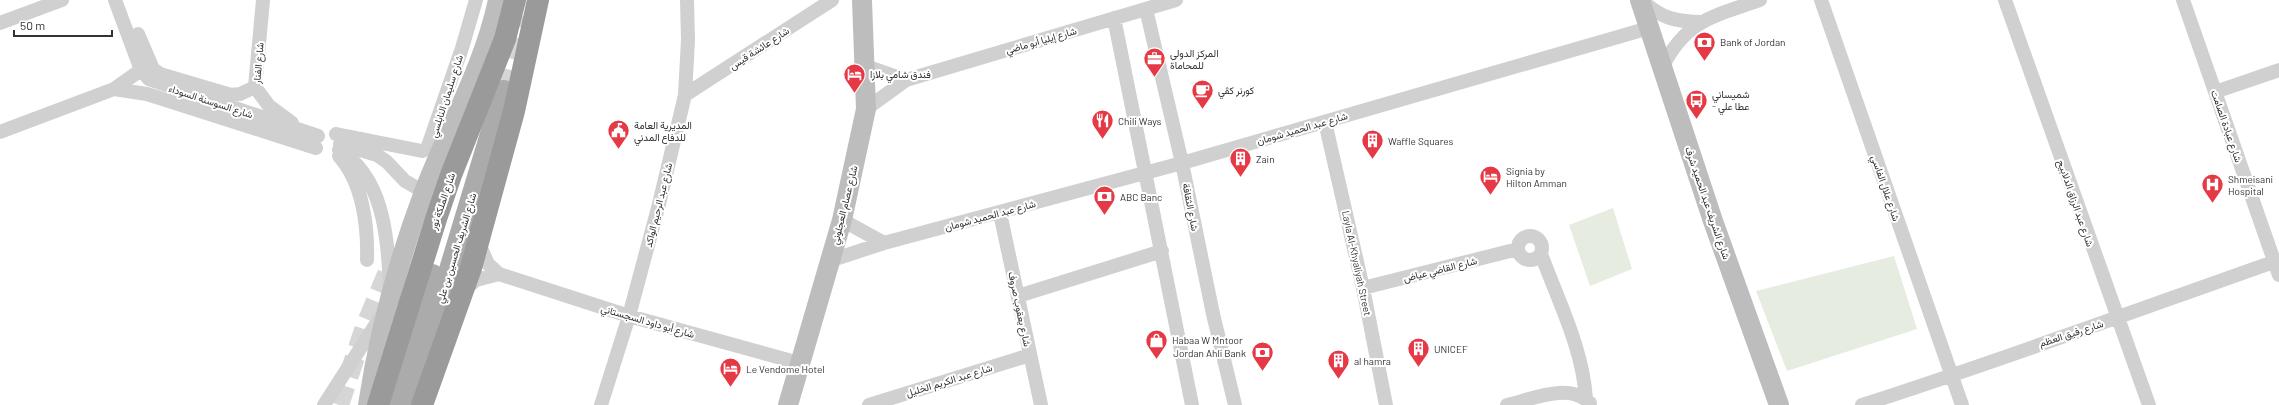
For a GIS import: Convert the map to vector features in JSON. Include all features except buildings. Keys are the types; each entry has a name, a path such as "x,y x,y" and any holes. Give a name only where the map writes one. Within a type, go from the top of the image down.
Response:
{"highway":[{"name":"شارع الملكة نور","path":"378,405 451,175 505,39 515,0"},
{"path":"422,405 464,290 514,111 538,0"}],"main road":[{"name":"شارع الشريف الحسين بن علي","path":"409,405 504,91"},
{"name":"شارع الشريف الحسين بن علي","path":"390,405 465,169"}],"street":[{"path":"0,23 62,0"},
{"path":"115,0 141,70"},
{"path":"124,0 153,69 160,74 231,95 240,94 255,87"},
{"name":"شارع الفنار","path":"263,0 255,87 269,106 300,129"},
{"name":"شارع سليمان النابلسي","path":"338,145 422,151 427,149 462,48 476,0"},
{"path":"368,405 389,298 424,192 468,90 498,0"},
{"path":"514,111 548,0"},
{"name":"شارع عبد الرحيم الواكد","path":"601,405 629,316 659,204 685,95 688,40 687,0"},
{"name":"شارع عائشة قيس","path":"685,95 832,0"},
{"name":"شارع عصام العجلوني","path":"788,405 799,363 842,220 866,108 866,66 862,0"},
{"name":"شارع إيليا أبو ماضي","path":"866,108 906,80 1176,0"},
{"path":"1640,0 1656,13 1665,18 1700,22"},
{"name":"شارع الشريف عبد الحميد شرف","path":"1640,0 1713,221 1779,405"},
{"path":"1663,66 1678,40 1686,31 1700,22 1760,0"},
{"name":"شارع علال الفاسي","path":"1821,0 1962,405"},
{"name":"شارع عبد الرزاق الدلابيح","path":"2005,0 2117,318 2150,405"},
{"name":"شارع عبادة الصامت","path":"2183,0 2278,266"},
{"name":"شارع الثقافة","path":"1146,9 1182,163 1213,314 1235,405"},
{"path":"1114,18 1192,405"},
{"name":"شارع عبد الحميد شومان","path":"829,261 884,243 1182,163 1649,28"},
{"path":"866,66 906,80"},
{"name":"شارع السوسنة السوداء","path":"0,132 114,89 141,70 155,83 300,129 317,142"},
{"path":"2215,92 2279,70"},
{"name":"شارع السوسنة السوداء","path":"114,89 147,94 317,142"},
{"name":"Layla Al-Khyaliyah Street","path":"1325,122 1363,288 1386,405"},
{"path":"324,405 389,298 385,227 379,204 361,170 338,145 328,131 317,142 323,155 338,145 377,155 387,162 405,181 424,192"},
{"path":"338,145 360,198 367,235 367,260"},
{"name":"شارع يعقوب صروف","path":"1000,213 1040,405"},
{"path":"842,220 884,243"},
{"path":"1541,254 1534,260 1530,261 1521,257 1518,248 1520,240 1532,236 1542,245 1541,254 1578,353 1589,402"},
{"path":"478,241 488,264 499,274"},
{"name":"شارع القاضي عياض","path":"1363,288 1518,248"},
{"path":"1018,296 1162,251"},
{"name":"شارع رفيق العظم","path":"1862,405 1952,376 2034,345 2278,266"},
{"path":"464,290 476,280 499,274"},
{"name":"شارع أبو داود السجستاني","path":"499,274 629,316 799,363"},
{"name":"شارع عبد الكريم الخليل","path":"869,405 1030,355"},
{"path":"1507,405 1563,392 1577,393 1589,402"}],"shaded area":[{"path":"1613,208 1632,269 1590,286 1569,225"},
{"path":"1894,256 1917,329 1787,371 1756,291"}],"tunnel":[{"path":"504,91 521,16"},
{"path":"339,405 365,327 393,260"}],"place":[{"name":"Bank of Jordan","path":"1705,62"},
{"name":"المركز الدولي للمحاماة","path":"1155,78"},
{"name":"فندق شامي بلازا","path":"854,94"},
{"name":"كورنر كڤي","path":"1203,110"},
{"name":"شميساني - عطا علي","path":"1696,120"},
{"name":"Chili Ways","path":"1102,140"},
{"name":"المديرية العامة للدفاع المدني","path":"618,150"},
{"name":"Waffle Squares","path":"1372,160"},
{"name":"Zain","path":"1240,178"},
{"name":"Signia by Hilton Amman","path":"1490,196"},
{"name":"Shmeisani Hospital","path":"2213,204"},
{"name":"ABC Banc","path":"1105,216"},
{"name":"Habaa W Mntoor","path":"1156,360"},
{"name":"UNICEF","path":"1418,368"},
{"name":"Jordan Ahli Bank","path":"1262,372"},
{"name":"al hamra","path":"1338,380"},
{"name":"Le Vendome Hotel","path":"730,388"}]}
